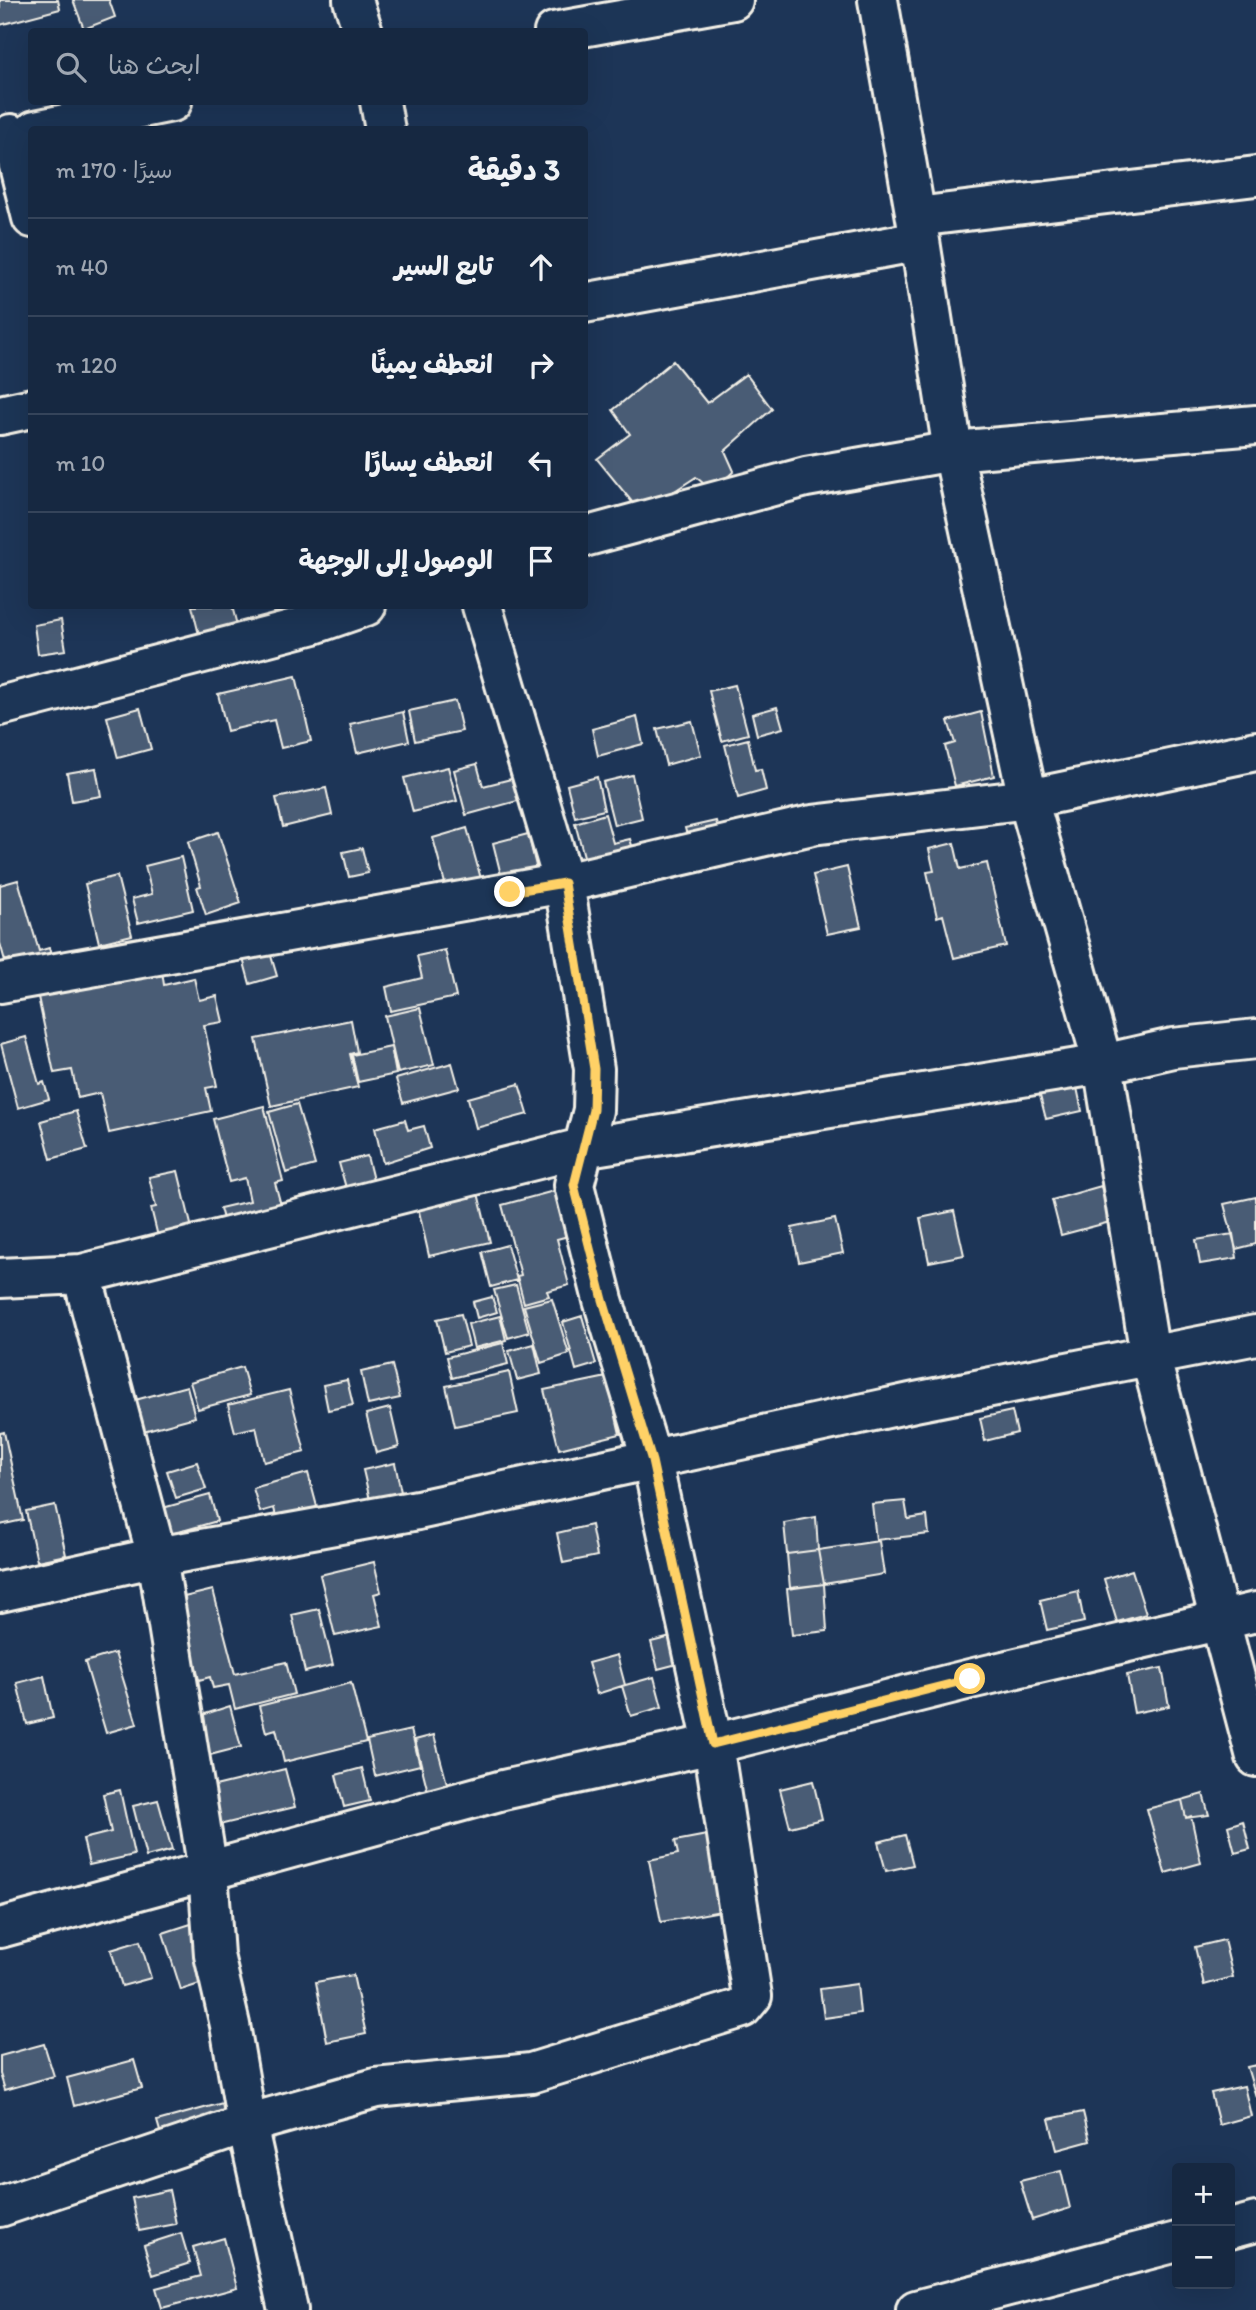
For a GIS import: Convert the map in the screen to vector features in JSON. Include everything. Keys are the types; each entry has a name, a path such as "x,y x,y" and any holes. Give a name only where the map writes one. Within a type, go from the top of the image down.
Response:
{"street":[{"path":"353,0 362,28"},
{"path":"576,28 733,0"},
{"path":"878,0 953,451 1028,799 1103,1064 1150,1354 1256,1756"},
{"path":"54,126 157,105"},
{"path":"381,105 384,126"},
{"path":"19,133 28,192"},
{"path":"588,302 918,229 1256,176"},
{"path":"0,415 28,409"},
{"path":"588,536 806,477 953,451 1256,425"},
{"path":"0,706 314,624 357,609"},
{"path":"0,2207 247,2124 376,2088 531,2073 742,2008 752,1996 713,1744 652,1461 603,1300 574,1185 593,1110 594,1069 564,883 483,609"},
{"path":"0,983 564,883 812,825 1028,799 1256,751"},
{"path":"0,1278 82,1274 582,1148 1103,1064 1173,1048 1256,1039"},
{"path":"82,1274 157,1557 208,1871 214,1955 230,2025 247,2124 288,2310"},
{"path":"0,1592 157,1557 418,1510 915,1402 1256,1335"},
{"path":"0,1928 503,1790 713,1744 1218,1619 1256,1612"},
{"path":"1235,2228 1256,2222"},
{"path":"916,2310 1172,2243"}],"building":[{"path":"0,0 58,0 60,9 0,25"},
{"path":"73,0 109,0 115,17 84,28"},
{"path":"673,361 707,403 746,374 772,409 725,451 734,471 712,491 696,477 641,513 597,459 630,434 613,410"},
{"path":"193,609 233,609 241,641 203,651"},
{"path":"61,620 66,650 38,654 34,625"},
{"path":"296,676 311,741 281,748 274,720 227,731 218,694"},
{"path":"735,685 748,734 722,741 709,691"},
{"path":"455,701 462,731 415,741 409,711"},
{"path":"777,707 783,728 757,735 752,714"},
{"path":"140,708 151,749 118,758 107,717"},
{"path":"403,712 409,741 357,753 350,724"},
{"path":"981,712 994,776 955,786 945,746 955,743 948,721"},
{"path":"637,717 643,744 598,756 592,729"},
{"path":"692,721 701,755 666,765 657,729"},
{"path":"748,739 755,770 761,769 766,790 738,798 725,745"},
{"path":"477,764 483,786 515,778 521,800 466,815 454,770"},
{"path":"448,767 457,801 413,812 404,778"},
{"path":"96,768 101,796 72,801 67,773"},
{"path":"632,775 642,818 614,825 603,782"},
{"path":"597,777 604,810 575,817 567,785"},
{"path":"326,788 332,815 283,827 276,798"},
{"path":"605,814 613,843 630,839 637,862 589,875 575,823"},
{"path":"716,821 725,855 694,862 685,828"},
{"path":"467,828 483,886 448,895 433,838"},
{"path":"218,832 241,903 206,915 188,842"},
{"path":"528,834 538,874 503,883 493,843"},
{"path":"954,843 960,869 987,863 1006,946 954,958 943,915 937,917 927,872 934,871 929,849"},
{"path":"362,848 368,873 349,877 343,852"},
{"path":"181,857 193,910 138,923 132,899 152,894 145,866"},
{"path":"847,867 861,927 827,934 813,875"},
{"path":"117,876 132,935 99,943 85,884"},
{"path":"18,880 39,951 49,948 56,972 17,985 10,959 5,961 0,943 0,885"},
{"path":"269,949 277,976 250,984 242,955"},
{"path":"445,950 456,997 391,1011 386,987 422,978 417,956"},
{"path":"162,971 164,985 194,978 199,1000 217,996 223,1022 204,1025 217,1086 206,1088 211,1111 109,1133 100,1093 78,1098 72,1070 54,1073 38,997"},
{"path":"420,1008 434,1065 398,1073 385,1016"},
{"path":"351,1020 357,1052 350,1054 358,1087 271,1106 256,1039"},
{"path":"26,1037 39,1084 44,1082 49,1099 18,1108 1,1044"},
{"path":"391,1047 396,1074 358,1082 352,1055"},
{"path":"452,1063 459,1088 403,1103 396,1079"},
{"path":"1076,1083 1082,1111 1046,1119 1039,1092"},
{"path":"519,1084 528,1114 476,1128 468,1098"},
{"path":"297,1104 315,1165 286,1173 269,1112"},
{"path":"264,1106 283,1181 275,1183 285,1220 227,1234 220,1208 250,1201 245,1178 229,1182 213,1119"},
{"path":"76,1111 87,1149 51,1159 41,1121"},
{"path":"405,1120 408,1130 424,1126 430,1148 383,1163 375,1128"},
{"path":"367,1156 375,1188 348,1195 339,1163"},
{"path":"178,1171 195,1241 161,1249 151,1208 156,1207 149,1177"},
{"path":"1101,1186 1110,1222 1061,1235 1052,1200"},
{"path":"565,1188 572,1235 557,1239 569,1285 547,1291 549,1296 524,1303 517,1276 521,1275 502,1205"},
{"path":"478,1193 490,1242 429,1256 418,1207"},
{"path":"1256,1197 1256,1244 1236,1249 1224,1204"},
{"path":"954,1211 964,1255 929,1262 920,1218"},
{"path":"835,1219 843,1253 799,1262 792,1228"},
{"path":"1233,1234 1237,1258 1200,1264 1196,1240"},
{"path":"507,1245 517,1280 491,1287 482,1252"},
{"path":"516,1285 529,1332 508,1338 494,1290"},
{"path":"492,1297 497,1312 477,1318 473,1302"},
{"path":"552,1299 569,1354 541,1363 524,1306"},
{"path":"461,1314 469,1346 445,1352 437,1319"},
{"path":"500,1316 506,1340 474,1348 468,1324"},
{"path":"582,1316 596,1364 576,1370 563,1322"},
{"path":"503,1343 508,1364 452,1378 447,1357"},
{"path":"534,1344 541,1374 517,1380 509,1351"},
{"path":"392,1365 400,1398 368,1405 361,1372"},
{"path":"242,1367 250,1395 198,1409 190,1382"},
{"path":"509,1372 518,1413 455,1426 446,1386"},
{"path":"607,1377 620,1434 559,1449 544,1390"},
{"path":"347,1380 353,1405 328,1410 323,1385"},
{"path":"187,1386 195,1417 132,1434 124,1403"},
{"path":"289,1390 305,1452 264,1462 256,1427 235,1432 228,1405"},
{"path":"390,1408 399,1447 376,1453 366,1414"},
{"path":"1012,1411 1017,1433 985,1441 980,1418"},
{"path":"4,1432 23,1520 0,1525 0,1433"},
{"path":"4,1432 23,1520 0,1525 0,1433"},
{"path":"197,1462 206,1489 176,1498 167,1471"},
{"path":"395,1463 403,1511 370,1500 363,1470"},
{"path":"308,1473 319,1514 278,1525 274,1508 260,1512 253,1488"},
{"path":"210,1495 217,1521 165,1536 159,1509"},
{"path":"905,1501 908,1519 927,1516 929,1534 876,1540 872,1504"},
{"path":"55,1505 66,1555 37,1561 26,1511"},
{"path":"55,1505 66,1555 37,1561 26,1511"},
{"path":"816,1517 818,1550 787,1554 784,1523"},
{"path":"591,1525 597,1556 563,1563 557,1533"},
{"path":"879,1541 884,1574 824,1584 818,1550"},
{"path":"818,1550 824,1584 790,1588 787,1554"},
{"path":"374,1562 381,1592 374,1594 382,1626 335,1636 320,1575"},
{"path":"1132,1570 1146,1614 1117,1622 1104,1579"},
{"path":"824,1584 827,1631 792,1635 787,1589"},
{"path":"213,1590 235,1674 286,1662 294,1694 235,1709 229,1685 213,1688 210,1677 199,1680 180,1598"},
{"path":"1078,1591 1084,1622 1047,1630 1040,1600"},
{"path":"319,1609 333,1665 305,1672 292,1615"},
{"path":"679,1635 685,1662 658,1669 651,1642"},
{"path":"115,1653 137,1724 106,1733 85,1662"},
{"path":"115,1653 137,1724 106,1733 85,1662"},
{"path":"617,1655 625,1685 597,1694 588,1663"},
{"path":"1162,1668 1169,1706 1134,1713 1127,1675"},
{"path":"44,1676 53,1718 27,1724 17,1683"},
{"path":"44,1676 53,1718 27,1724 17,1683"},
{"path":"654,1677 662,1707 631,1716 622,1686"},
{"path":"351,1683 366,1742 284,1762 276,1729 266,1732 259,1706"},
{"path":"230,1706 241,1747 210,1755 199,1716"},
{"path":"411,1730 420,1765 375,1776 367,1740"},
{"path":"434,1735 449,1791 429,1796 415,1740"},
{"path":"362,1768 370,1801 344,1807 336,1775"},
{"path":"285,1769 295,1807 219,1825 211,1787"},
{"path":"813,1781 822,1819 790,1827 780,1789"},
{"path":"120,1790 134,1855 89,1865 83,1839 111,1832 103,1794"},
{"path":"120,1790 134,1855 89,1865 83,1839 111,1832 103,1794"},
{"path":"1203,1794 1209,1815 1186,1818 1182,1800"},
{"path":"158,1800 172,1850 146,1857 133,1806"},
{"path":"158,1800 172,1850 146,1857 133,1806"},
{"path":"1182,1800 1186,1818 1191,1816 1201,1863 1165,1873 1147,1809"},
{"path":"1243,1821 1250,1849 1235,1853 1228,1826"},
{"path":"707,1835 721,1911 661,1922 649,1860 678,1854 675,1841"},
{"path":"905,1835 913,1865 886,1871 878,1842"},
{"path":"200,1921 218,1978 181,1990 163,1933"},
{"path":"200,1921 218,1978 181,1990 163,1933"},
{"path":"1224,1940 1233,1977 1204,1985 1195,1947"},
{"path":"140,1941 151,1978 122,1986 111,1950"},
{"path":"140,1941 151,1978 122,1986 111,1950"},
{"path":"353,1975 366,2034 327,2042 316,1982"},
{"path":"857,1984 860,2013 824,2018 820,1989"},
{"path":"44,2044 54,2076 5,2090 0,2074 0,2056"},
{"path":"44,2044 54,2076 5,2090 0,2074 0,2056"},
{"path":"134,2060 142,2088 74,2106 67,2078"},
{"path":"134,2060 142,2088 74,2106 67,2078"},
{"path":"1256,2065 1256,2097 1247,2067"},
{"path":"1244,2086 1251,2116 1219,2125 1211,2093"},
{"path":"237,2099 243,2124 164,2145 157,2121"},
{"path":"237,2099 243,2124 164,2145 157,2121"},
{"path":"1083,2112 1090,2141 1057,2150 1049,2119"},
{"path":"1061,2171 1070,2208 1032,2220 1020,2181"},
{"path":"169,2190 176,2224 139,2231 132,2198"},
{"path":"169,2190 176,2224 139,2231 132,2198"},
{"path":"181,2233 190,2263 153,2275 144,2245"},
{"path":"181,2233 190,2263 153,2275 144,2245"},
{"path":"224,2238 237,2288 162,2308 156,2288 201,2276 193,2247"},
{"path":"224,2238 237,2288 162,2308 156,2288 201,2276 193,2247"}],"route":[{"path":"510,892 564,883 594,1069 593,1110 574,1185 603,1300 652,1461 713,1744 970,1679"}]}
